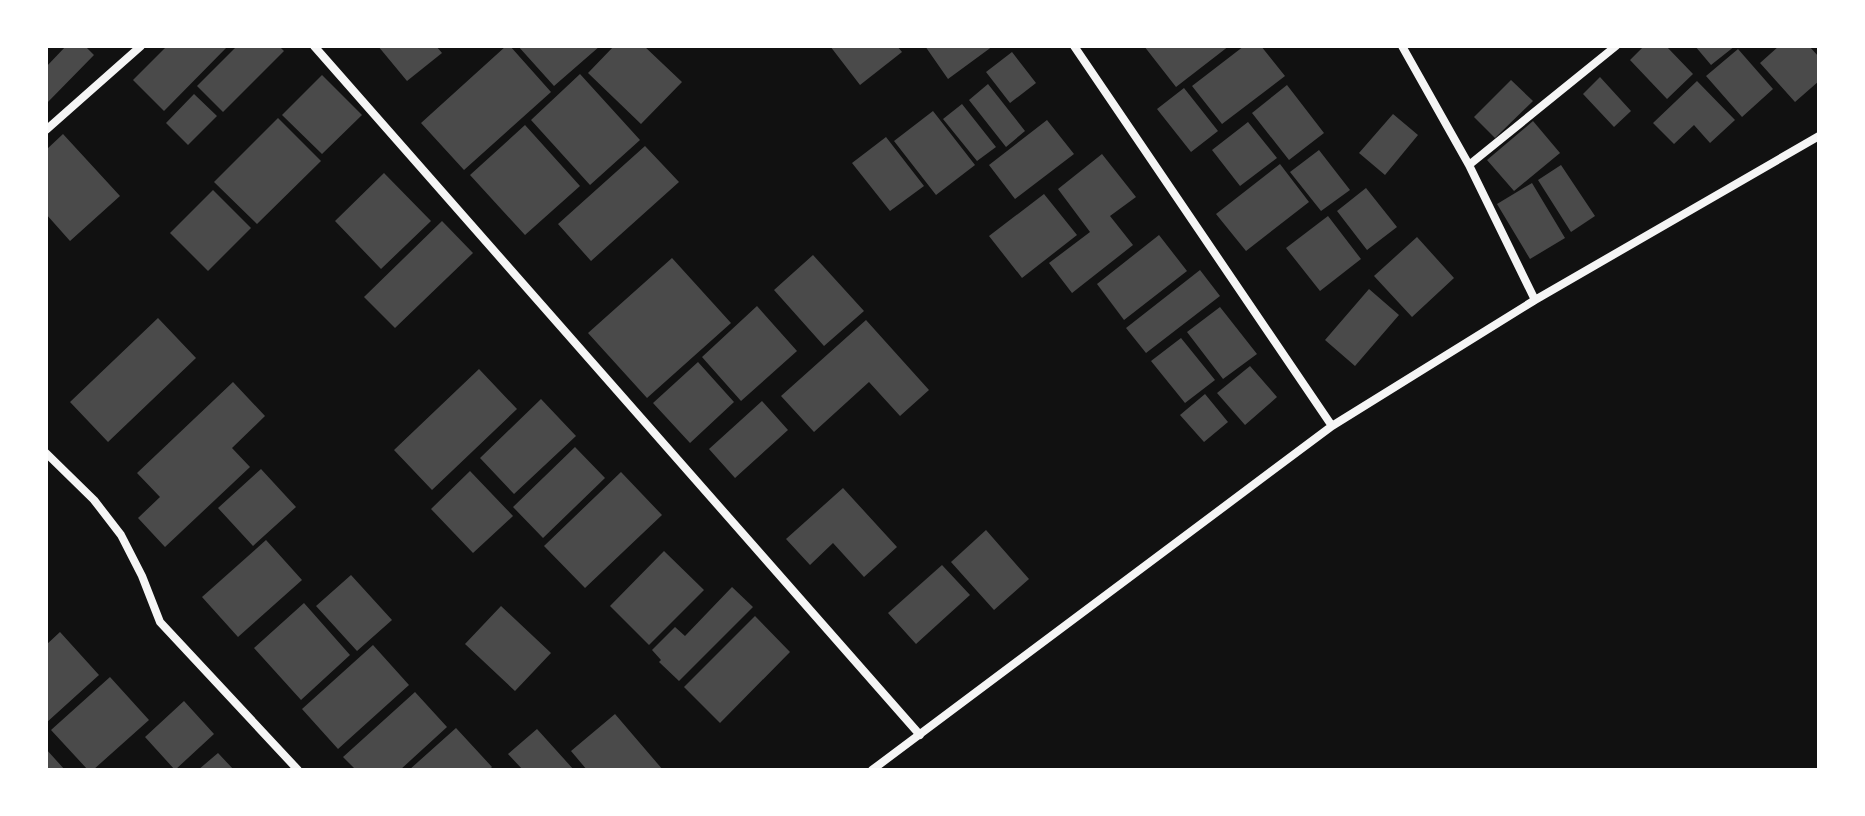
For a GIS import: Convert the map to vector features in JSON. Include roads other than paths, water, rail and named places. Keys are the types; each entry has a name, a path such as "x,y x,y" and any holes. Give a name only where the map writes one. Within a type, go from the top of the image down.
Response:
{"street":[{"path":"46,130 141,46"},
{"path":"314,46 920,735"},
{"path":"1074,46 1332,426"},
{"path":"1402,46 1469,165 1535,300"},
{"path":"1469,165 1616,46"},
{"path":"872,770 1332,426 1535,300 1819,136"},
{"path":"46,453 94,500 121,535 160,622 298,770"}]}
